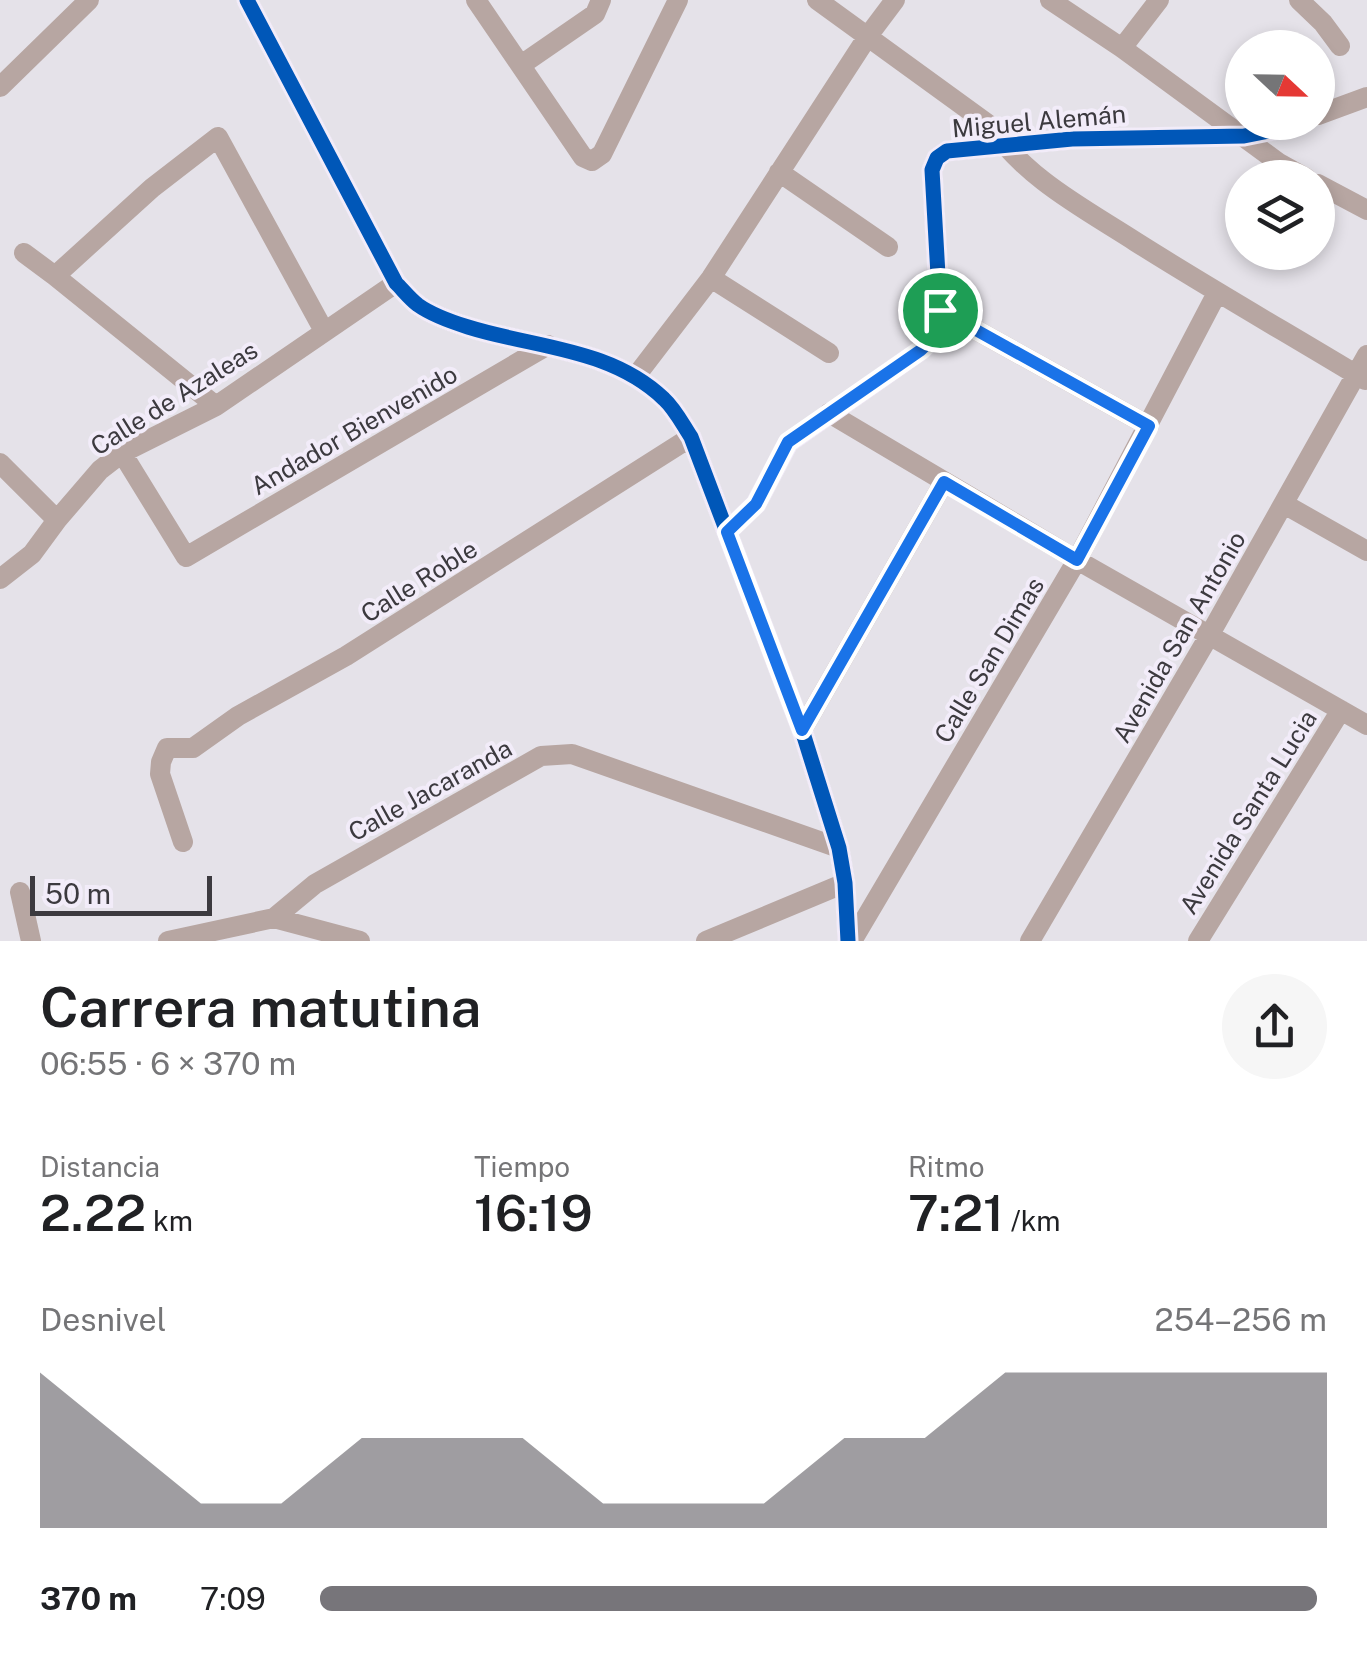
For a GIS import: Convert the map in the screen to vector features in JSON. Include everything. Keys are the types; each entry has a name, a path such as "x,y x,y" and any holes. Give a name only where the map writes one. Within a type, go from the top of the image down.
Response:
{"street":[{"path":"0,87 88,0"},
{"path":"248,0 396,283 419,306 496,336 608,362 636,376 667,401 691,437 802,730 839,848 850,941"},
{"path":"476,0 583,158 592,161 602,154 678,0"},
{"path":"521,65 595,14 602,0"},
{"path":"817,0 988,124 1004,146 1044,184 1216,293 1362,378"},
{"path":"636,376 711,278 895,0"},
{"path":"1050,0 1225,122"},
{"path":"1122,48 1159,0"},
{"path":"1299,0 1340,46"},
{"path":"1335,109 1367,97"},
{"path":"55,276 152,188 218,136 324,331"},
{"name":"Miguel Alemán","path":"940,310 932,170 937,158 947,151 1072,140 1225,136"},
{"path":"1249,140 1274,160"},
{"path":"778,172 888,246"},
{"path":"1335,193 1367,210"},
{"path":"24,253 216,406"},
{"path":"711,278 829,353"},
{"name":"Calle de Azaleas","path":"0,579 32,554 100,470 122,453 216,406 396,283"},
{"name":"Calle San Dimas","path":"850,941 1077,560 1216,293"},
{"path":"727,532 756,504 788,442 921,350 935,336 940,310 1149,426"},
{"name":"Andador Bienvenido","path":"122,453 186,557 548,346"},
{"name":"Avenida San Antonio","path":"1030,941 1284,504 1362,378 1367,355"},
{"path":"829,414 1367,725"},
{"name":"Calle Roble","path":"183,842 160,774 167,748 193,748 238,716 346,656 691,437"},
{"path":"0,462 56,520"},
{"path":"802,730 944,482"},
{"path":"1284,504 1367,552"},
{"name":"Avenida Santa Lucia","path":"1198,941 1341,710"},
{"name":"Calle Jacaranda","path":"168,941 274,918 315,884 541,756 572,754 839,848"},
{"path":"706,941 845,883"},
{"path":"20,892 31,941"},
{"path":"274,918 360,941"}],"cycle path":[{"path":"247,0 396,283 412,300 429,312 462,325 571,352 620,369 664,399 679,417 691,437 802,730 839,848 848,941"},
{"path":"727,532 756,504 788,443 921,350 935,336 940,310 932,170 937,158 947,151 1072,139 1225,136"}],"route":[{"path":"940,310 1149,426 1077,560 944,482 802,730 727,532 756,504 788,442 921,350 935,336 940,310"}]}
